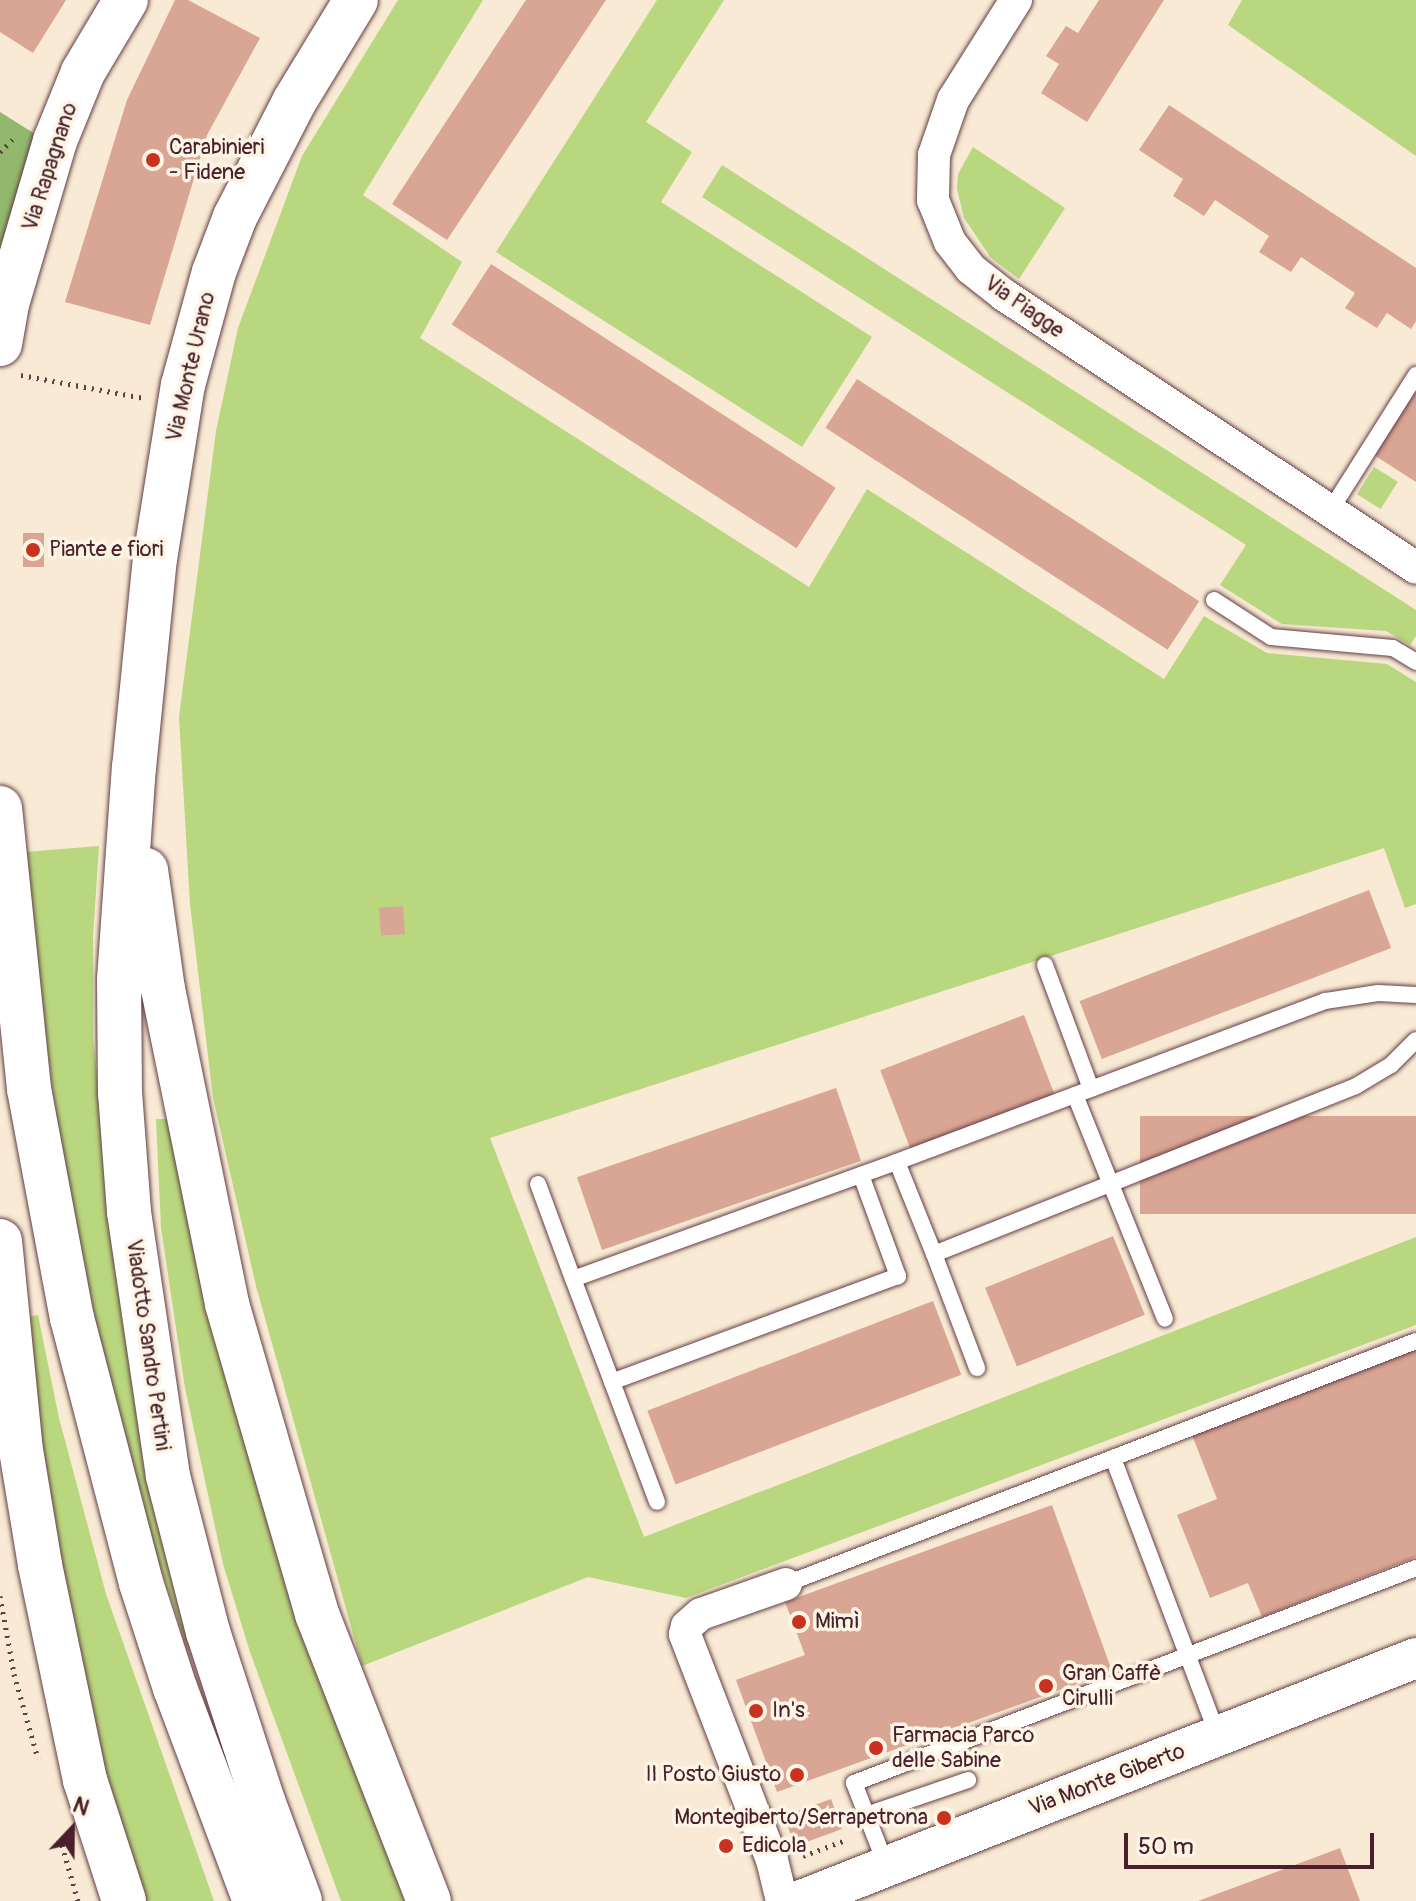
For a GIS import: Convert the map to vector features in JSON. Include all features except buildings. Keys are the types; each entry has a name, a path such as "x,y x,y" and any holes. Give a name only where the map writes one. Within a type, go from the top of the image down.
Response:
{"main road":[{"name":"Via Rapagnano","path":"6,335 42,179 67,107 126,0"},
{"name":"Via Monte Urano","path":"134,768 155,559 179,405 201,314 235,217 294,102 356,0"},
{"name":"Viadotto Sandro Pertini","path":"134,768 119,1032 123,1149 139,1301 168,1476 194,1582 253,1772 300,1901"},
{"path":"134,768 163,989 227,1304 317,1614 429,1901"},
{"path":"0,808 4,906 32,1104 84,1368 141,1583 175,1688 255,1901"},
{"path":"0,1241 21,1450 40,1565 85,1780 124,1901"}],"street":[{"name":"Via Piagge","path":"1016,0 953,100 934,155 933,200 950,242 971,269 990,285 1416,568"},
{"path":"782,1901 772,1860 685,1634 687,1626 701,1614 786,1584"},
{"name":"Via Monte Giberto","path":"799,1901 1416,1658"}],"lane":[{"path":"1330,511 1416,375"},
{"path":"1214,600 1271,637 1393,648 1416,662"},
{"path":"1045,965 1111,1185 1165,1319"},
{"path":"573,1279 897,1162 1325,1001 1378,993 1416,995"},
{"path":"934,1254 1364,1083 1391,1065 1416,1040"},
{"path":"897,1162 977,1368"},
{"path":"612,1382 898,1276 861,1175"},
{"path":"538,1184 657,1502"},
{"path":"786,1584 1416,1341"},
{"path":"1113,1458 1218,1736"},
{"path":"886,1867 854,1783 1416,1568"},
{"path":"866,1815 968,1780"}],"path":[{"path":"6,335 179,405"},
{"path":"793,1859 843,1841"}],"green space":[{"path":"398,0 483,0 363,195 462,262 420,338 809,587 867,489 1164,679 1204,616 1267,653 1387,664 1416,682 1416,904 1405,908 1384,848 490,1138 644,1537 1416,1237 1416,1325 686,1598 588,1577 362,1666 256,1286 213,1098 190,904 179,717 216,431 238,328 302,156"},
{"path":"657,0 724,0 646,122 692,152 661,202 872,337 802,447 496,252"},
{"path":"1242,0 1416,0 1416,156 1228,25"},
{"path":"0,112 35,134 0,268"},
{"path":"973,147 1065,208 1019,279 991,258 964,218 957,189 958,174"},
{"path":"722,165 1416,610 1416,636 1410,645 1386,631 1282,624 1220,585 1246,545 702,197"},
{"path":"1374,467 1398,482 1381,509 1357,494"},
{"path":"99,846 93,936 93,1038 104,1140 153,1496 191,1658 138,1502 99,1345 58,1130 30,916 25,852"},
{"path":"156,1119 173,1119 411,1901 341,1901 250,1652 223,1564 185,1388 161,1228"},
{"path":"38,1315 59,1418 106,1594 214,1901 143,1901 71,1654 24,1318"}],"place":[{"name":"Carabinieri - Fidene","path":"153,160"},
{"name":"Piante e fiori","path":"33,550"},
{"name":"Mimì","path":"799,1622"},
{"name":"Gran Caffè Cirulli","path":"1046,1686"},
{"name":"In's","path":"756,1711"},
{"name":"Farmacia Parco delle Sabine","path":"876,1748"},
{"name":"Il Posto Giusto","path":"797,1775"},
{"name":"Montegiberto/Serrapetrona","path":"944,1818"},
{"name":"Edicola","path":"726,1846"}]}
